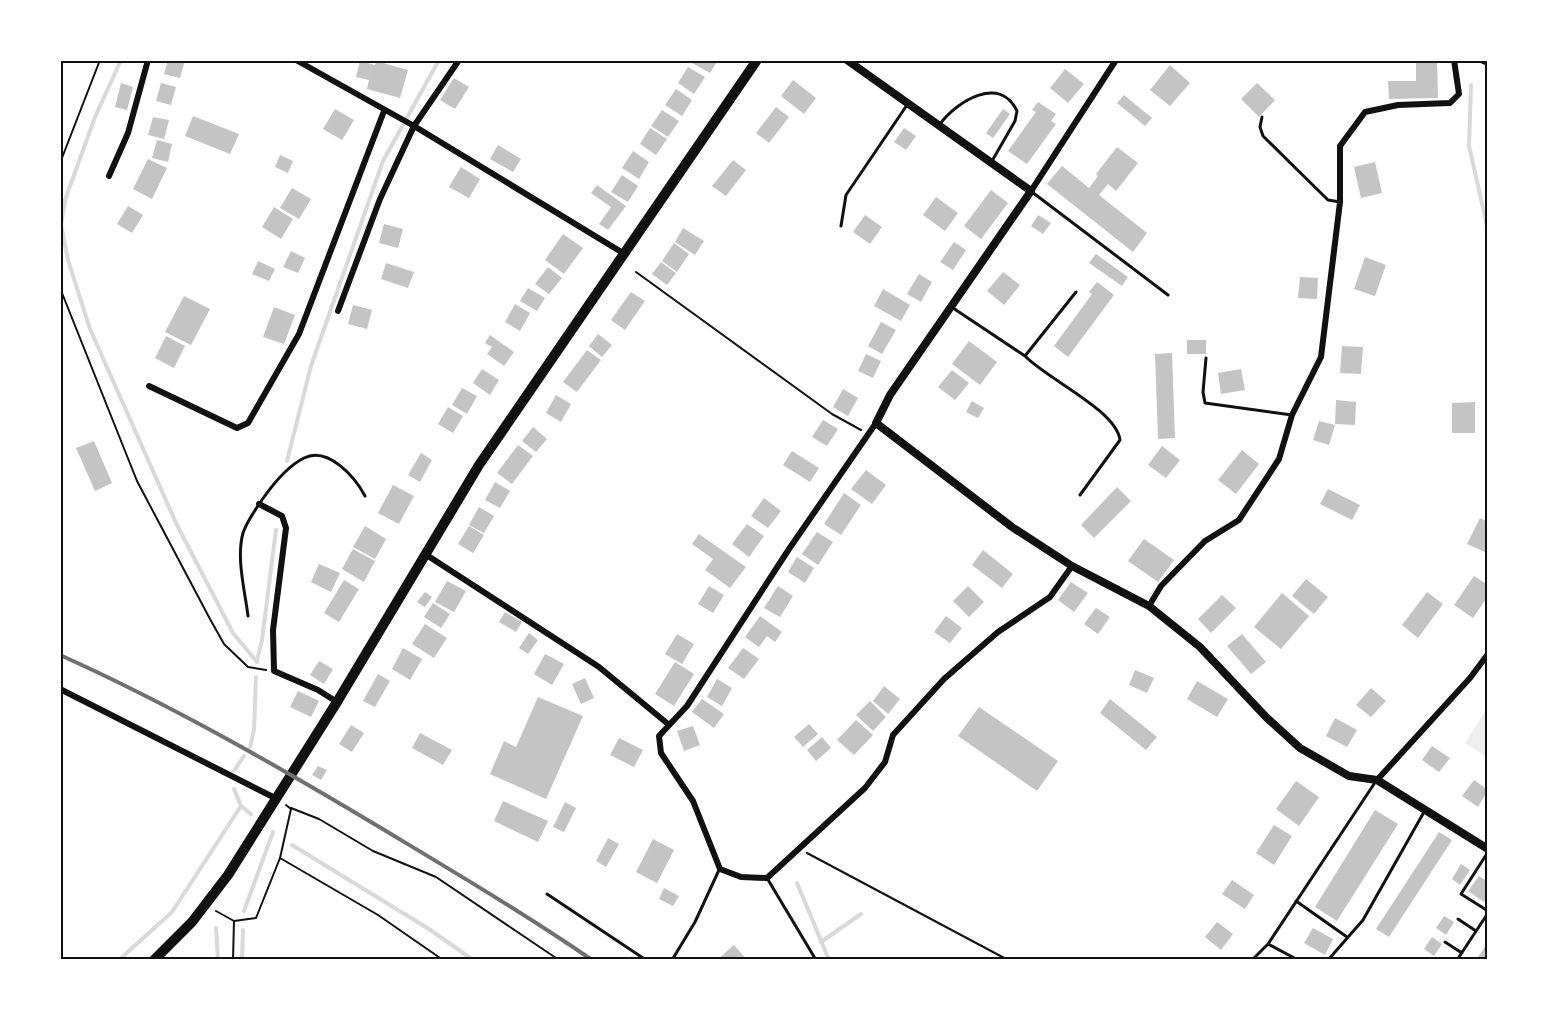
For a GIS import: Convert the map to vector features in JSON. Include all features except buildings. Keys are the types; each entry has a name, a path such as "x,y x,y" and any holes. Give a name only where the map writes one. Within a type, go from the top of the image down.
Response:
{"main road":[{"path":"154,960 206,905 292,775 479,465 757,60"}],"street":[{"path":"109,176 128,133 148,60"},
{"path":"296,60 412,125 623,253"},
{"path":"338,310 380,199 412,125 459,60"},
{"path":"847,60 1031,191"},
{"path":"1072,566 1050,597 998,632 944,679 893,735 885,762 865,788 801,849 767,878 741,877 720,869 693,801 661,753 659,736 687,706 789,549 876,423 890,395 1031,191 1116,60"},
{"path":"1149,606 1161,586 1205,541 1239,520 1279,459 1292,415 1321,357 1340,202 1340,146 1365,112 1398,105 1450,104 1459,94 1454,60"},
{"path":"1481,60 1488,63"},
{"path":"149,386 237,428 248,423 299,334 384,111"},
{"path":"876,423 1012,526 1072,566 1149,606 1200,647 1266,717 1300,748 1349,776 1377,780 1488,851"},
{"path":"259,504 282,516 286,528 273,630 274,671 318,690 337,702"},
{"path":"424,554 598,667 668,724"},
{"path":"1377,780 1470,678 1488,654"},
{"path":"60,689 277,799"}],"lane":[{"path":"939,125 963,102 983,93 995,92 1005,96 1017,111 1015,121 991,163"},
{"path":"841,226 846,195 908,104"},
{"path":"1262,117 1260,128 1263,136 1328,200 1340,202"},
{"path":"1031,191 1168,295"},
{"path":"1025,356 1076,292"},
{"path":"951,307 1025,356 1036,368 1101,413 1118,430 1120,440 1080,495"},
{"path":"1206,358 1203,392 1205,402 1292,415"},
{"path":"248,616 241,556 243,533 259,504 276,481 305,458 321,456 356,478 365,496"},
{"path":"1252,960 1268,944 1377,780"},
{"path":"1328,960 1363,920 1425,810"},
{"path":"1457,960 1488,912 1461,894 1488,851"},
{"path":"672,960 695,922 720,869"},
{"path":"767,878 816,960"},
{"path":"547,894 646,960"},
{"path":"1296,900 1347,937"},
{"path":"1458,920 1476,931"},
{"path":"1445,942 1462,953"},
{"path":"1268,944 1298,960"}],"path":[{"path":"60,163 100,60"},
{"path":"636,272 832,414 868,434"},
{"path":"60,288 137,481 210,619 224,644 248,668 274,671"},
{"path":"277,799 291,808 319,819 373,850 436,877 559,960"},
{"path":"206,905 234,921 256,918 280,858 288,832 291,808"},
{"path":"801,849 1008,960"},
{"path":"280,858 378,915 443,960"},
{"path":"233,960 234,921"}],"shaded area":[{"path":"1488,707 1488,758 1465,743"}],"waterway":[{"path":"121,60 95,117 65,200 61,225 68,260 90,329 176,523 233,633 257,662"},
{"path":"287,461 311,366 383,161 439,60"},
{"path":"1471,85 1469,146 1488,230"},
{"path":"257,661 262,640 276,530"},
{"path":"250,747 254,730 256,677"},
{"path":"234,771 244,756"},
{"path":"234,789 241,806 251,814"},
{"path":"119,960 172,912 241,806"},
{"path":"244,911 273,832"},
{"path":"292,845 429,929 473,960"},
{"path":"797,883 829,960"},
{"path":"821,942 861,914"},
{"path":"216,928 218,960"},
{"path":"242,960 243,930"}],"railway":[{"path":"60,655 181,714 299,780 485,891 592,960"}]}
